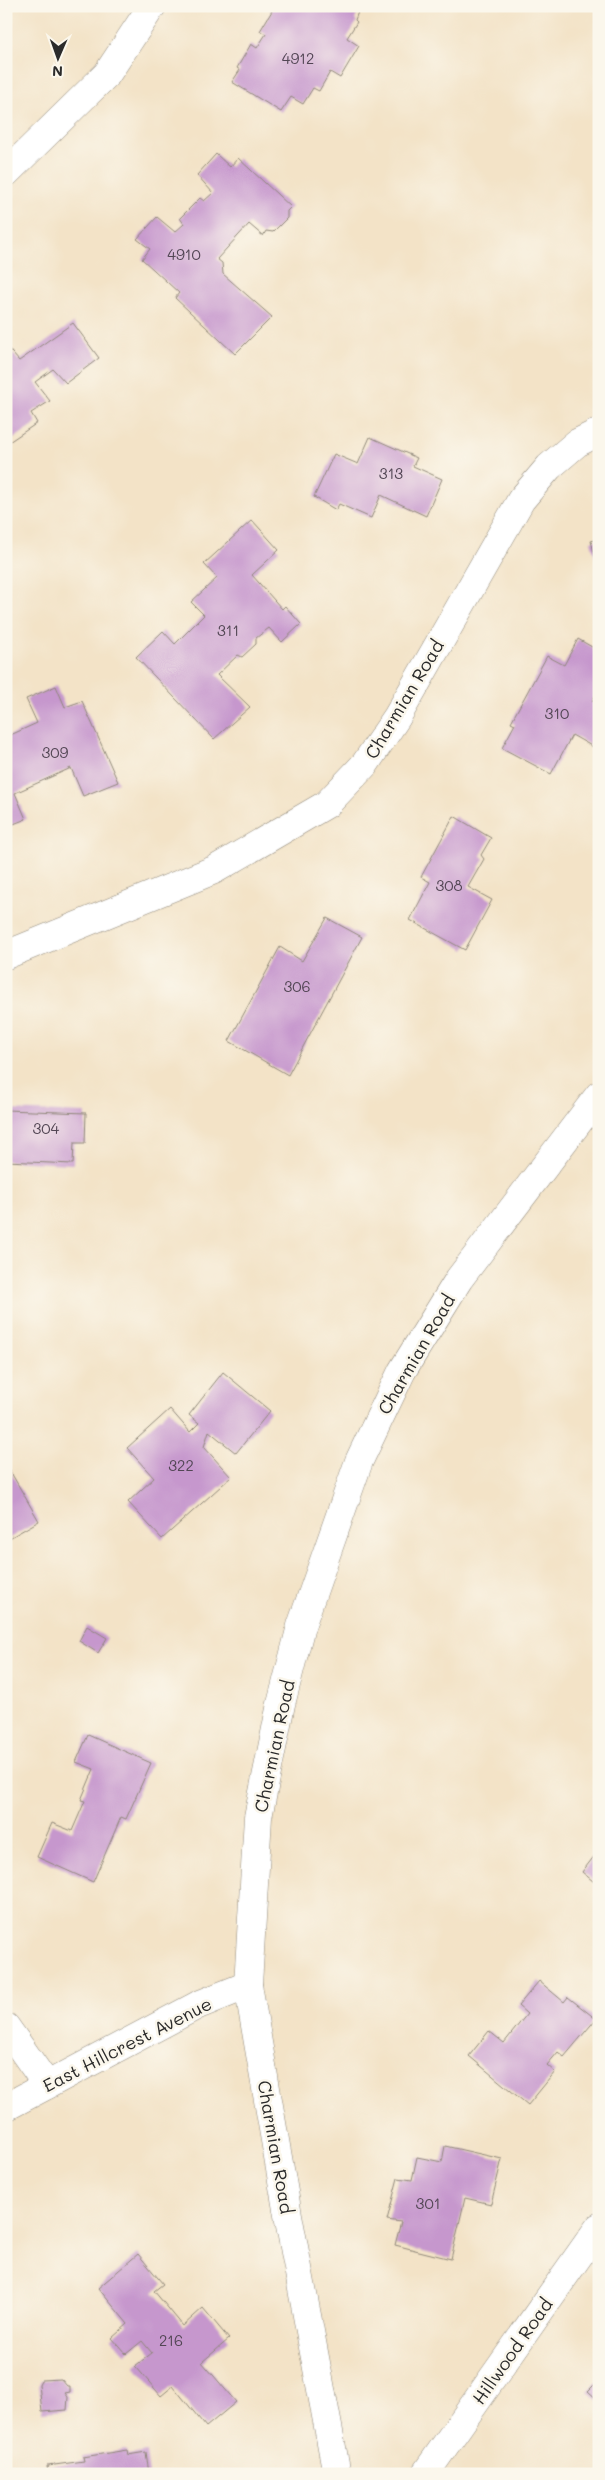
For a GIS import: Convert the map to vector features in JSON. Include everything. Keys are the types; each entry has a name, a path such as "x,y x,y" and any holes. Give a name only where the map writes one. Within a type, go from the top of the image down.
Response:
{"street":[{"path":"6,173 106,74 152,6"},
{"name":"Charmian Road","path":"6,955 214,870 327,804 365,764 397,717 521,500 549,467 577,443 599,432"},
{"name":"Charmian Road","path":"337,2474 286,2206 248,1985 258,1817 301,1626 359,1461 402,1371 459,1279 599,1095"},
{"name":"East Hillcrest Avenue","path":"6,2107 198,2005 248,1985"},
{"path":"6,2026 47,2085"},
{"name":"Hillwood Road","path":"425,2474 599,2227"}],"building":[{"path":"265,6 353,6 359,9 355,20 357,22 347,38 359,46 340,78 330,72 319,91 313,88 303,104 291,97 281,112 232,82 240,70 237,68 251,44 257,48 266,34 260,31 272,11"},
{"path":"216,154 230,167 238,158 291,207 287,211 287,218 273,232 266,231 263,236 249,224 217,259 222,263 223,274 272,317 235,354 175,298 179,293 142,259 150,249 137,239 157,217 175,232 184,224 180,218 200,198 204,201 213,193 197,175"},
{"path":"73,323 99,358 66,383 53,369 35,382 50,401 31,413 37,423 6,444 6,346 19,361"},
{"path":"370,437 417,458 413,466 442,479 426,516 381,495 371,518 339,504 336,510 314,497 334,454 358,464"},
{"path":"252,520 279,550 252,575 282,609 285,606 301,624 282,642 269,628 256,638 256,644 242,657 238,655 217,675 250,707 214,739 136,657 163,631 175,644 204,615 191,602 217,578 204,564"},
{"path":"599,539 599,567 598,567 591,541"},
{"path":"578,639 599,651 599,689 592,701 599,704 599,741 595,748 572,735 551,774 502,748 515,724 511,722 547,656 564,665"},
{"path":"56,686 65,707 82,701 118,782 83,796 71,768 15,793 26,819 6,827 6,737 37,723 26,699"},
{"path":"454,816 491,838 481,855 484,859 468,887 492,900 465,950 410,920 430,882 421,877"},
{"path":"327,918 362,937 288,1075 229,1041 280,947 302,961"},
{"path":"6,1110 86,1113 85,1143 74,1143 73,1164 6,1161"},
{"path":"223,1372 270,1411 236,1453 209,1431 204,1447 231,1477 162,1539 128,1502 154,1478 127,1448 170,1409 190,1432 199,1423 189,1415"},
{"path":"6,1464 39,1521 6,1540"},
{"path":"87,1626 107,1638 98,1653 79,1641"},
{"path":"88,1735 151,1763 126,1819 121,1817 93,1882 37,1857 52,1823 72,1831 85,1801 81,1800 94,1769 76,1762"},
{"path":"599,1850 599,1886 582,1872"},
{"path":"539,1981 564,2002 568,1997 596,2019 564,2057 558,2052 547,2065 555,2072 528,2105 469,2056 489,2031 504,2043 527,2014 518,2006"},
{"path":"445,2146 502,2159 491,2204 465,2198 451,2259 395,2245 401,2222 387,2220 398,2178 412,2180 417,2157 442,2162"},
{"path":"138,2254 163,2284 154,2291 183,2326 203,2308 229,2339 202,2362 236,2402 206,2427 173,2386 161,2396 135,2366 152,2353 142,2341 126,2354 112,2338 128,2324 98,2288"},
{"path":"61,2379 67,2386 70,2386 70,2392 65,2393 68,2397 67,2410 42,2412 39,2384 41,2380"},
{"path":"599,2380 599,2401 588,2391"},
{"path":"127,2450 128,2455 146,2452 149,2474 48,2474 47,2466 84,2461 83,2457"}]}
